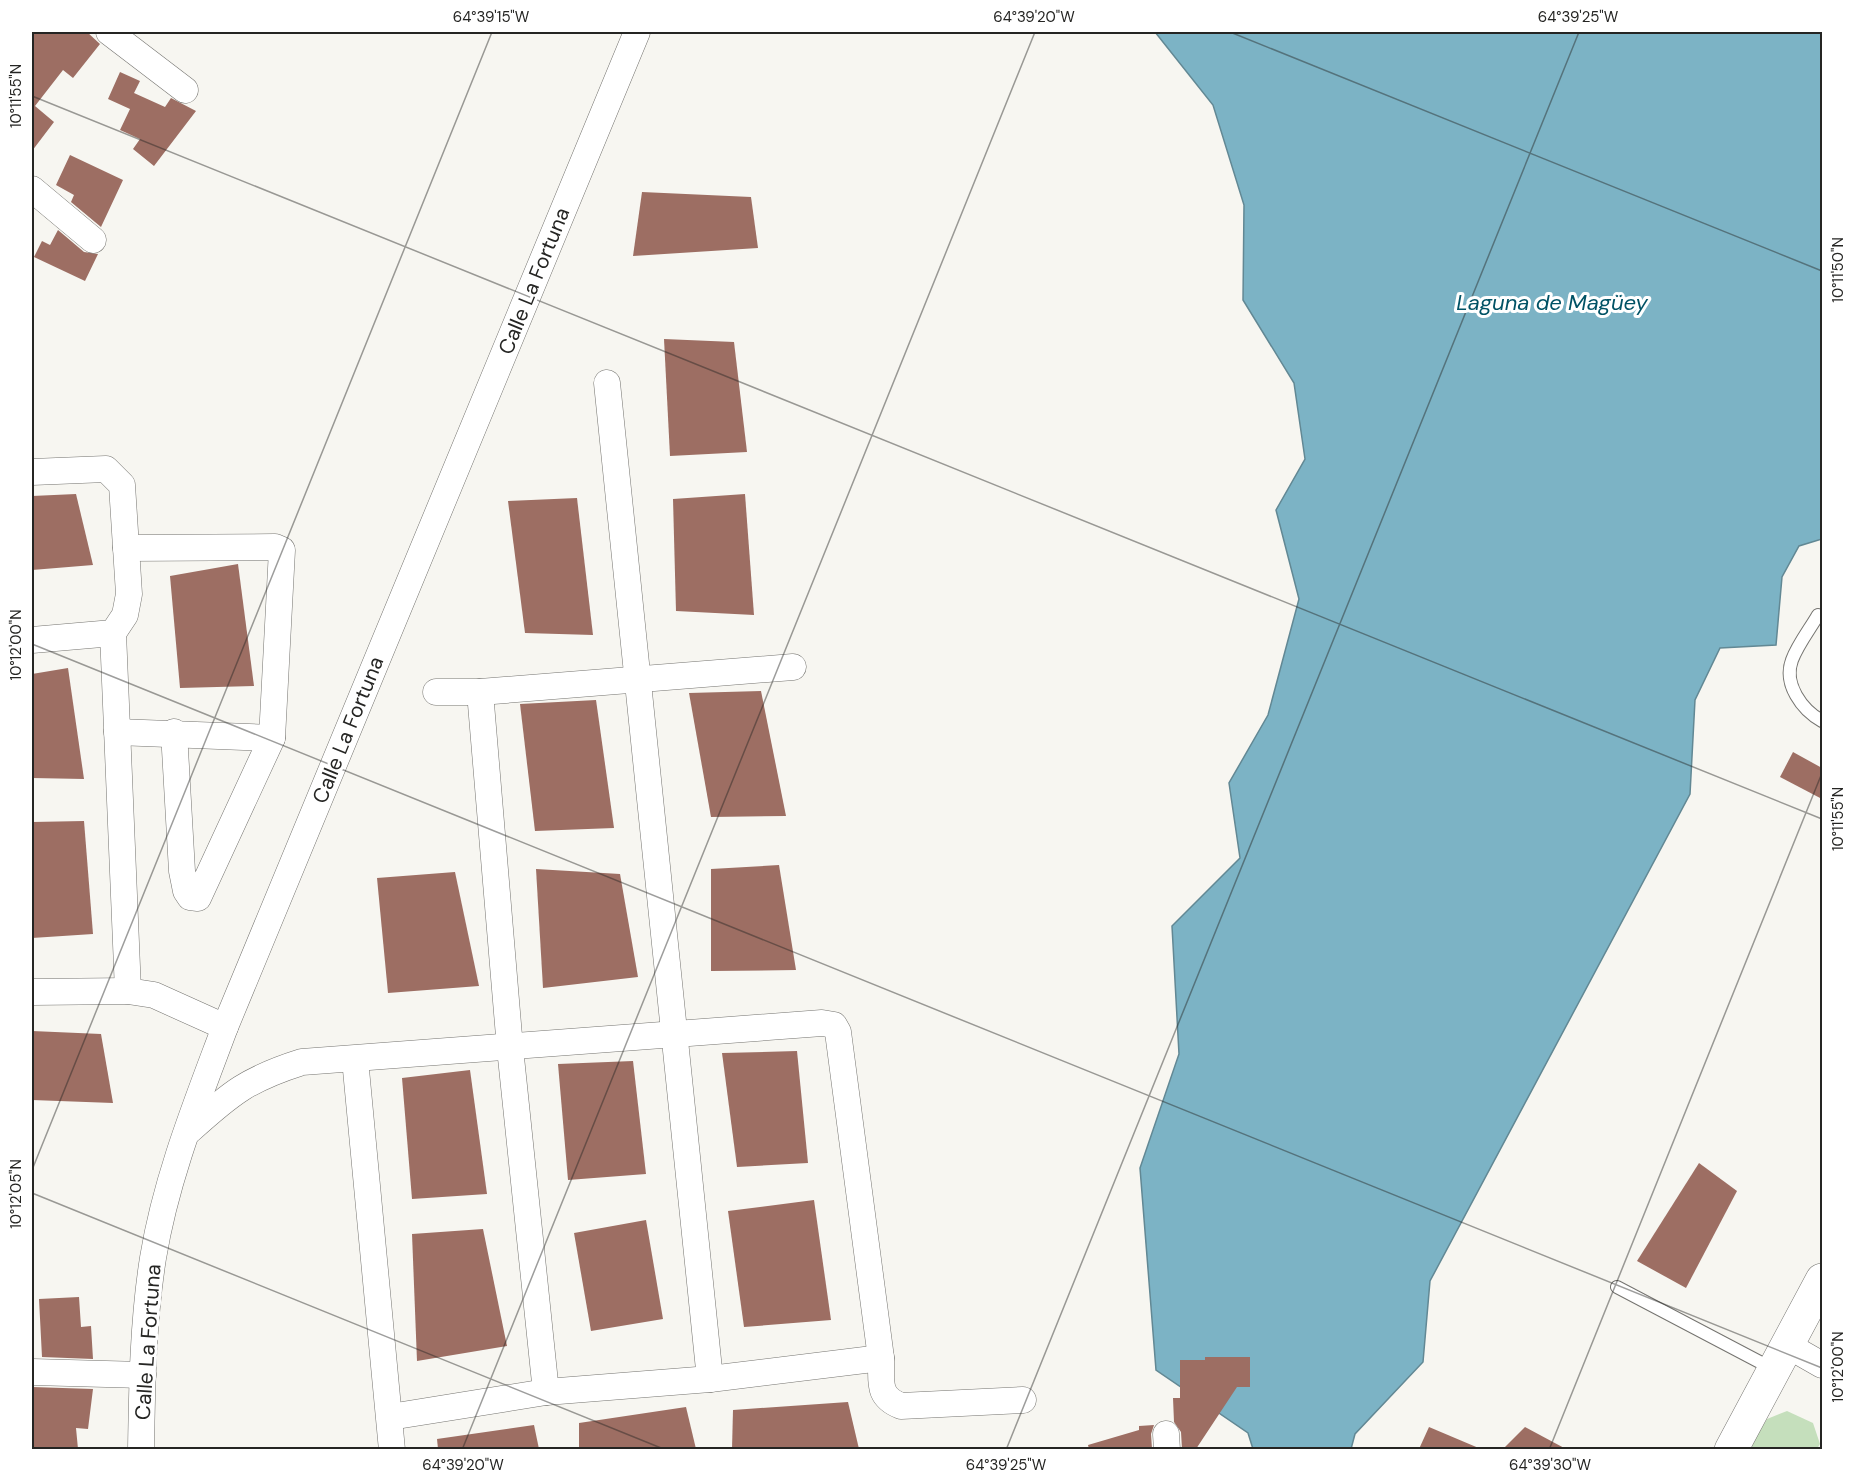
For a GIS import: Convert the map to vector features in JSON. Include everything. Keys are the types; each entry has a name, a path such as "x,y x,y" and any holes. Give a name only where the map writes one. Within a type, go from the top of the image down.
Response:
{"main road":[{"path":"1731,1449 1822,1280"}],"street":[{"path":"110,32 185,90"},
{"name":"Calle La Fortuna","path":"141,1449 146,1310 153,1256 168,1188 186,1134 225,1027 637,32"},
{"path":"32,189 93,240"},
{"path":"607,383 710,1379"},
{"path":"32,472 106,469 122,485 129,594 125,615 113,633 128,991"},
{"path":"126,548 275,547 282,550 272,738 198,898 190,897 186,891 182,871 174,732"},
{"path":"32,640 113,633"},
{"path":"436,692 480,692 793,667"},
{"path":"480,692 510,1048 546,1392"},
{"path":"117,732 174,732 272,738"},
{"path":"32,992 128,991 154,995 225,1027"},
{"path":"186,1134 230,1094 264,1074 302,1062 675,1036 822,1023 834,1025 838,1032 881,1358 882,1392 890,1401 901,1406 1023,1400"},
{"path":"355,1059 392,1449"},
{"path":"1781,1357 1822,1365"},
{"path":"390,1417 546,1392 710,1379 881,1358"},
{"path":"32,1372 143,1375"}],"lane":[{"path":"1818,615 1792,660 1790,676 1800,704 1811,715 1822,721"},
{"path":"1617,1287 1781,1357"}],"green space":[{"path":"1787,1411 1813,1423 1820,1444 1817,1449 1748,1450 1767,1419"}],"water":[{"name":"Laguna de Magüey","path":"1155,32 1822,32 1822,539 1799,546 1782,577 1776,645 1720,648 1695,700 1690,794 1430,1281 1423,1362 1355,1434 1351,1449 1253,1449 1248,1433 1156,1370 1140,1168 1179,1054 1172,926 1240,858 1229,783 1268,715 1299,599 1276,510 1305,459 1294,383 1243,300 1244,205 1213,105"}],"building":[{"path":"32,32 87,32 100,44 73,78 63,70 35,106 54,122 32,151"},
{"path":"120,72 140,81 134,93 165,107 171,98 196,111 154,166 133,149 140,139 120,130 130,109 108,99"},
{"path":"70,155 123,180 101,227 71,202 74,195 56,185"},
{"path":"642,192 751,197 758,248 633,256"},
{"path":"58,230 84,252 98,254 85,281 34,257 42,241 50,245"},
{"path":"664,339 734,342 747,452 670,456"},
{"path":"76,494 93,565 32,570 32,496"},
{"path":"745,494 754,615 676,611 673,499"},
{"path":"577,498 593,635 525,633 508,501"},
{"path":"238,564 254,686 180,688 170,576"},
{"path":"68,668 84,779 32,778 32,674"},
{"path":"761,691 786,816 711,817 689,693"},
{"path":"596,700 614,828 535,831 520,704"},
{"path":"1793,752 1822,768 1822,799 1780,777"},
{"path":"84,821 93,934 32,938 32,822"},
{"path":"779,865 796,970 711,971 711,869"},
{"path":"536,869 620,874 638,977 543,988"},
{"path":"455,872 479,986 388,993 377,878"},
{"path":"32,1031 101,1034 113,1103 32,1100"},
{"path":"797,1051 808,1163 737,1167 722,1053"},
{"path":"633,1061 646,1174 568,1180 558,1064"},
{"path":"470,1070 487,1194 412,1199 402,1078"},
{"path":"1699,1163 1737,1191 1686,1288 1637,1261"},
{"path":"814,1200 831,1320 744,1327 728,1211"},
{"path":"646,1220 663,1319 591,1331 574,1233"},
{"path":"483,1229 507,1346 417,1361 412,1234"},
{"path":"79,1297 81,1327 91,1326 93,1359 42,1357 39,1299"},
{"path":"1205,1357 1250,1357 1250,1387 1237,1387 1196,1449 1182,1449 1181,1432 1174,1422 1173,1398 1180,1398 1180,1360 1205,1360"},
{"path":"32,1387 93,1389 88,1429 76,1428 78,1449 32,1449"},
{"path":"848,1402 859,1449 732,1449 733,1410"},
{"path":"686,1407 696,1449 579,1449 579,1423"},
{"path":"534,1425 539,1449 438,1449 437,1439"},
{"path":"1154,1425 1151,1434 1152,1449 1089,1449 1088,1445 1139,1430 1139,1426"},
{"path":"1429,1427 1481,1449 1419,1449"},
{"path":"1525,1427 1566,1449 1503,1449"}]}
